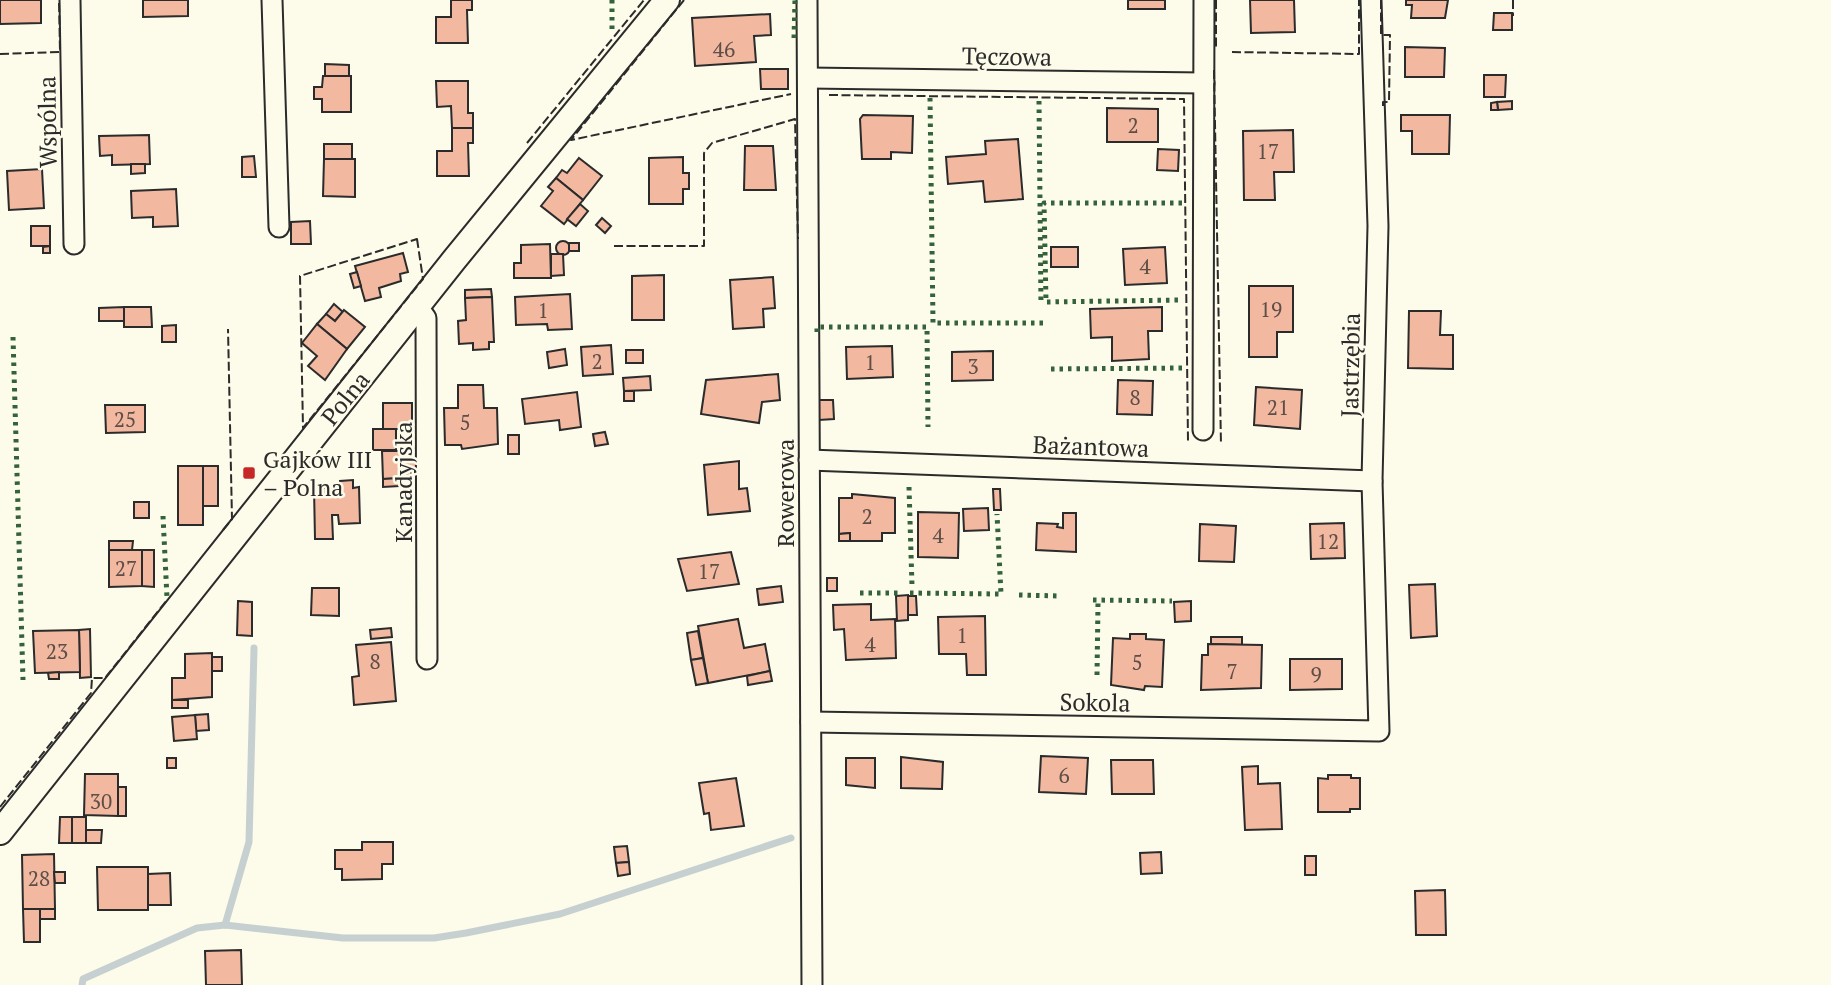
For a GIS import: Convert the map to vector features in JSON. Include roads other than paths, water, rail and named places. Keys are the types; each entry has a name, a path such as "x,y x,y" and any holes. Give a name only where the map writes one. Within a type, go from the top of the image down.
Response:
{"street":[{"name":"Wspólna","path":"70,0 74,244"},
{"path":"272,0 279,227"},
{"name":"Polna","path":"0,832 418,307 667,0"},
{"name":"Rowerowa","path":"807,0 812,985"},
{"path":"1203,430 1204,0"},
{"name":"Jastrzębia","path":"1371,0 1378,226 1372,481 1379,731"},
{"name":"Tęczowa","path":"808,78 1204,83"},
{"name":"Kanadyjska","path":"418,307 426,318 427,659"},
{"name":"Bażantowa","path":"809,460 1372,481"},
{"name":"Sokola","path":"811,722 1379,731"}],"waterway":[{"path":"225,925 249,842 254,648"},
{"path":"82,985 83,979 197,928 225,925 343,938 434,938 560,914 791,838"}],"place":[{"name":"Gajków III – Polna","path":"249,473"}]}
